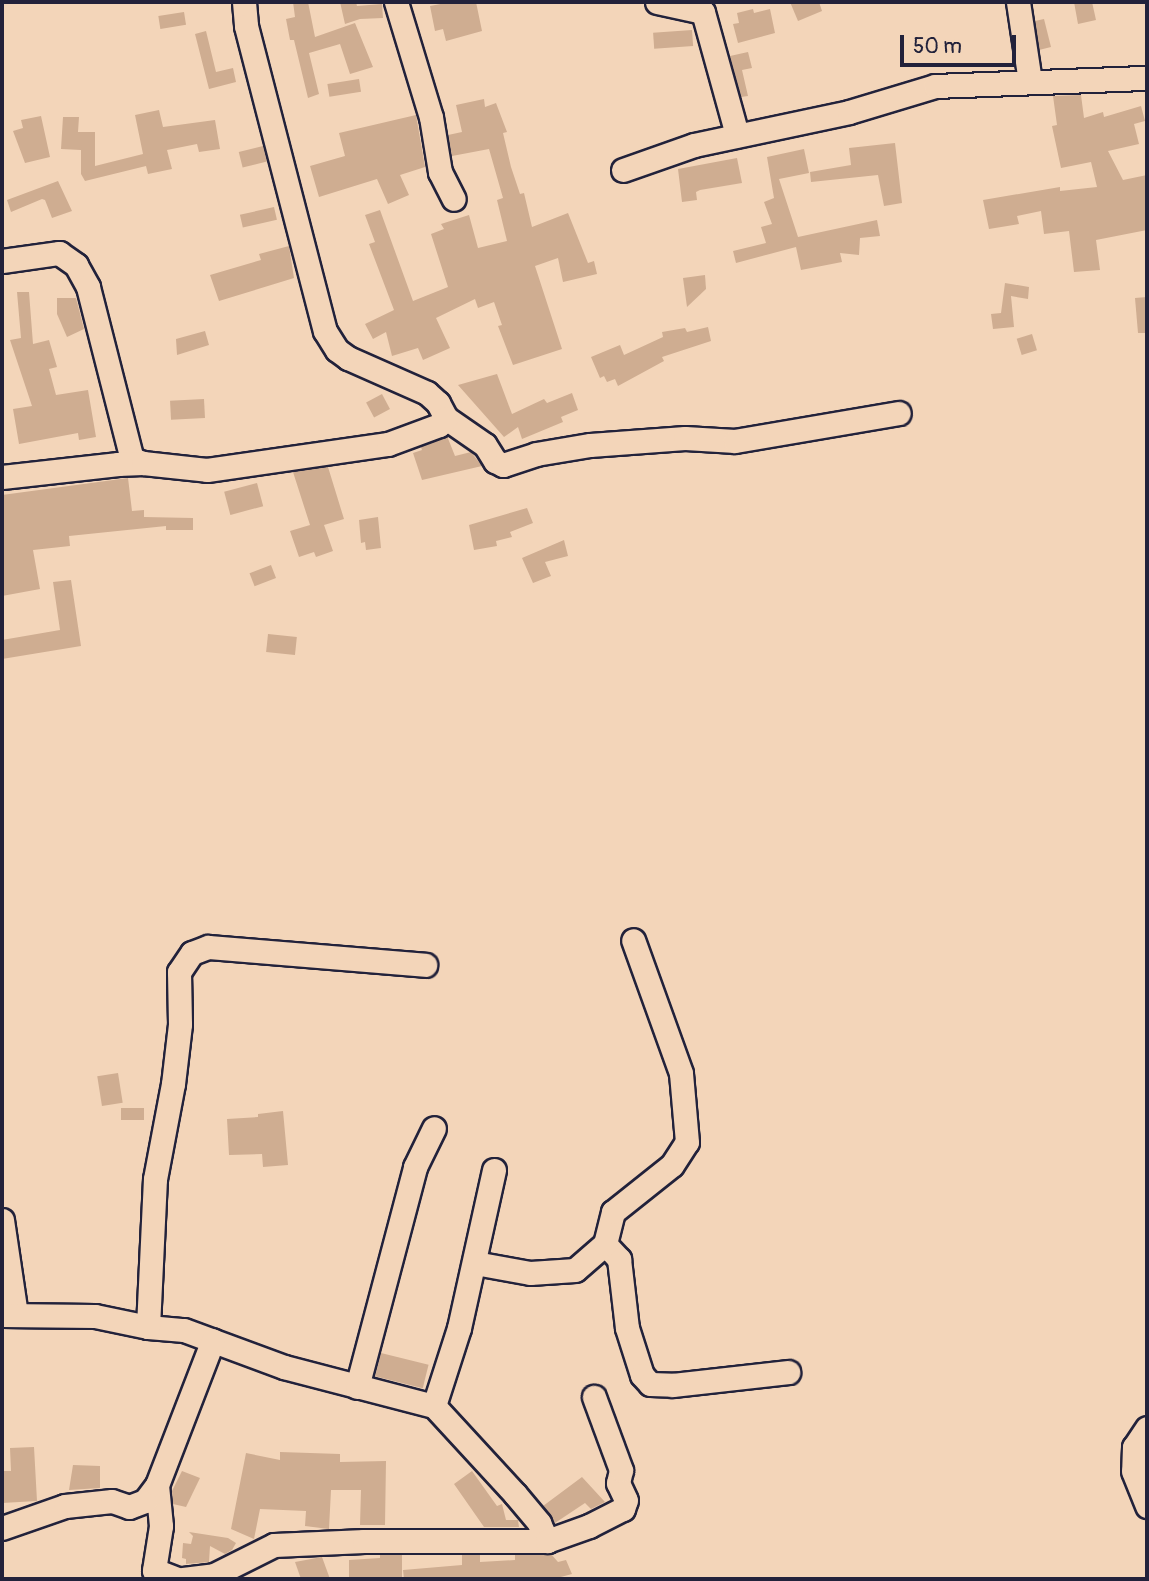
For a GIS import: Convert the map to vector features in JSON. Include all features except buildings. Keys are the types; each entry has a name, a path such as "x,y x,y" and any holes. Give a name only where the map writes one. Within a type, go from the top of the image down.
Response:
{"street":[{"path":"244,2 246,26 325,331 337,350 348,358 427,393 438,403 446,418 485,446 489,455 503,465 536,454 590,445 685,438 735,441 899,413"},
{"path":"396,2 431,117 440,172 454,199"},
{"path":"657,2 703,12 737,135"},
{"path":"1018,2 1030,81"},
{"path":"623,170 694,145 849,112 935,86 1147,78"},
{"path":"2,261 59,253 76,265 88,287 132,459 144,463 206,470 388,444 439,425 446,418"},
{"path":"2,477 144,463"},
{"path":"474,1263 530,1273 575,1270 605,1244 613,1212 673,1165 687,1142 681,1073 633,940"},
{"path":"148,1327 155,1179 173,1084 180,1024 179,972 192,953 208,947 425,965"},
{"path":"357,1387 415,1167 433,1128"},
{"path":"434,1406 460,1328 494,1170"},
{"path":"2,1220 9,1315 95,1316 148,1327 184,1330 284,1367 434,1406 515,1494 539,1523 547,1541"},
{"path":"605,1244 619,1259 627,1328 642,1375 650,1384 673,1385 788,1372"},
{"path":"2,1528 65,1506 112,1502 130,1507 145,1501 157,1485 213,1340"},
{"path":"183,1579 214,1575 274,1545 364,1541 547,1541 589,1526 623,1508 626,1500 618,1483 621,1470 594,1397"},
{"path":"1147,1428 1134,1447 1133,1471 1147,1506"},
{"path":"157,1485 162,1526 154,1570 177,1579"}]}
